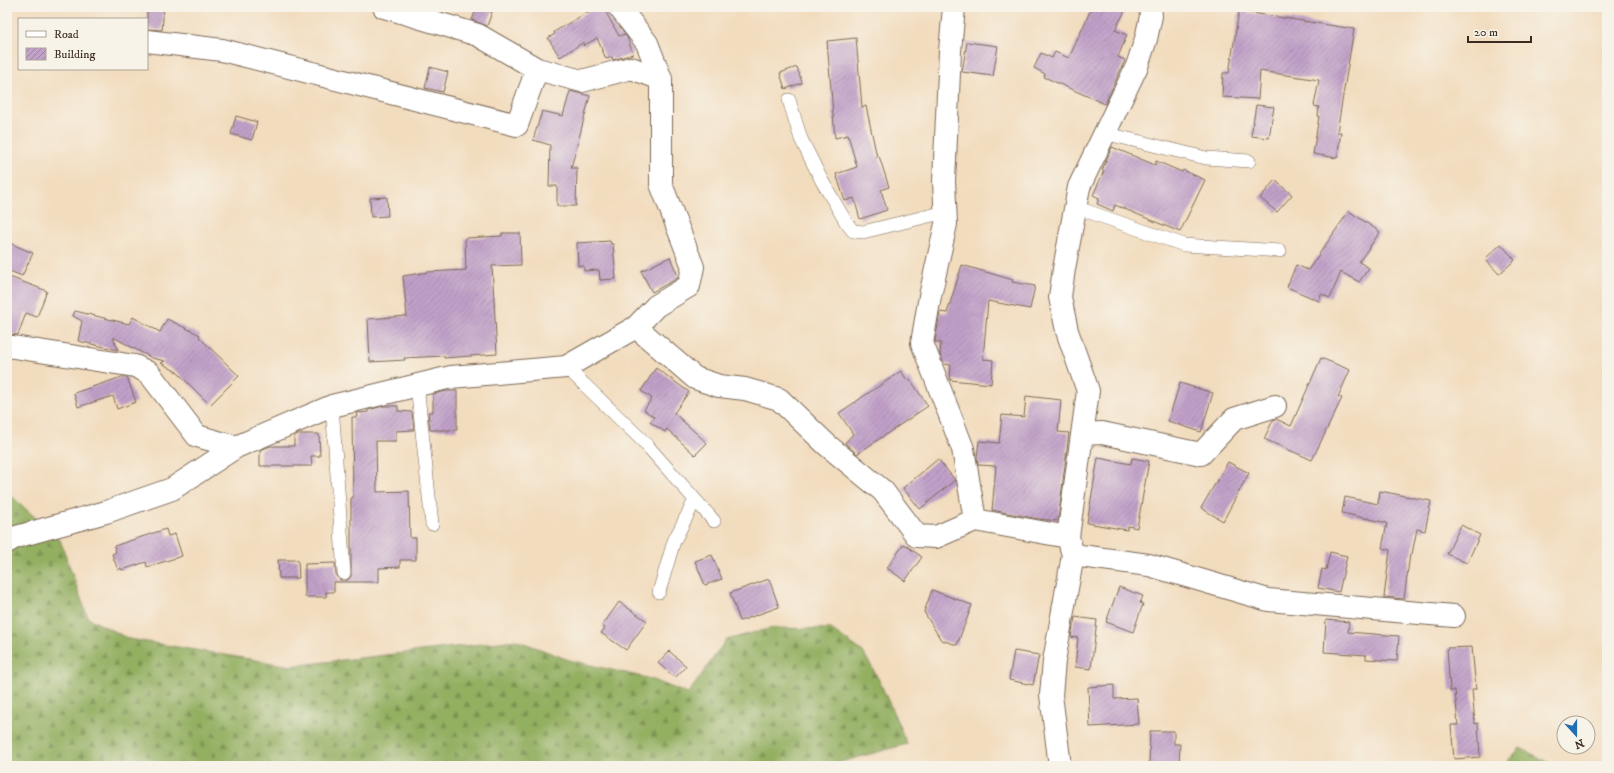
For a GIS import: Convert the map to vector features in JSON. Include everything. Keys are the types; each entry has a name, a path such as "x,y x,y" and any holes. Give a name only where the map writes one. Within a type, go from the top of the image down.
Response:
{"street":[{"path":"384,7 478,35 537,69 582,81 631,68 661,79"},
{"path":"7,542 16,538 106,512 172,489 236,447 332,406 451,378 566,367 636,327 656,306 689,286 693,267 661,184 661,79 647,43 619,7"},
{"path":"954,7 950,51 944,181 946,224 930,296 922,343 962,449 975,520"},
{"path":"1060,766 1051,695 1088,391 1067,331 1060,296 1079,187 1137,66 1146,39 1151,16 1150,7"},
{"path":"148,41 222,50 517,125 537,69"},
{"path":"636,327 695,378 718,386 744,389 779,399 827,445 883,491 917,536 936,537 975,520 1070,546 1149,565 1268,600 1454,616"},
{"path":"7,346 135,366 149,373 198,436 236,447"},
{"path":"1083,434 1102,433 1201,454 1234,419 1275,406"}],"lane":[{"path":"789,100 801,139 822,181 852,231 862,232 946,212"},
{"path":"1104,134 1206,158 1250,161"},
{"path":"1076,207 1184,245 1280,251"},
{"path":"566,367 644,442 714,521"},
{"path":"417,385 432,524"},
{"path":"332,406 344,573"},
{"path":"659,592 674,541 695,500"}],"green space":[{"path":"7,492 60,540 88,618 129,639 291,666 516,640 569,660 651,679 688,694 726,640 772,628 831,629 863,652 879,680 907,744 826,766 7,766"},
{"path":"1520,748 1556,766 1503,766"}],"building":[{"path":"147,7 164,7 162,30 148,29"},
{"path":"477,7 492,12 487,26 472,20"},
{"path":"596,7 603,7 619,36 624,34 627,37 633,54 613,60 612,57 606,59 597,38 583,46 584,42 560,57 548,38 555,34 554,32"},
{"path":"1092,7 1127,7 1115,30 1127,35 1118,57 1125,60 1105,104 1044,77 1045,74 1034,68 1041,53 1052,58 1055,52 1069,58"},
{"path":"1239,11 1354,29 1337,132 1341,132 1337,158 1313,154 1319,116 1319,107 1314,106 1319,80 1260,71 1258,99 1222,97 1223,73 1229,73"},
{"path":"856,38 862,107 866,106 877,157 879,156 889,187 881,190 887,210 860,219 854,198 845,201 836,174 857,167 848,135 835,138 827,41"},
{"path":"967,42 998,46 993,76 962,72"},
{"path":"430,67 448,72 443,92 425,88"},
{"path":"797,67 802,83 785,89 780,73"},
{"path":"570,91 590,96 571,168 577,168 576,206 557,206 557,186 549,186 550,145 533,140 542,111 563,116"},
{"path":"1256,105 1274,107 1269,138 1251,136"},
{"path":"236,116 257,122 252,140 231,134"},
{"path":"1112,147 1155,165 1156,161 1182,172 1183,170 1205,180 1180,232 1115,205 1113,211 1097,204 1099,198 1093,195 1104,171 1102,170"},
{"path":"1275,180 1292,195 1277,212 1260,198"},
{"path":"387,197 388,216 371,217 370,198"},
{"path":"1349,211 1380,232 1359,262 1369,268 1359,282 1341,272 1330,298 1321,294 1319,301 1287,287 1296,265 1308,270"},
{"path":"502,233 520,233 521,265 492,266 497,354 444,358 444,356 404,358 405,360 370,362 368,319 407,316 403,276 428,272 466,270 465,238 502,236"},
{"path":"610,241 611,244 613,244 616,279 600,280 599,270 584,271 584,266 578,266 577,243"},
{"path":"7,242 33,253 22,276 7,270"},
{"path":"1501,244 1515,260 1499,274 1485,259"},
{"path":"670,257 678,278 652,292 641,271"},
{"path":"962,265 1013,280 1012,282 1035,286 1030,309 988,301 983,359 993,360 991,384 950,380 951,365 944,364 940,354 941,343 935,342 940,312 947,313"},
{"path":"7,276 47,291 37,317 26,313 18,335 7,334"},
{"path":"75,311 129,324 133,317 160,332 167,319 200,335 199,337 239,376 210,405 177,372 161,363 165,361 152,358 113,337 118,350 78,341 82,321 73,316"},
{"path":"1321,358 1350,370 1338,397 1342,398 1312,460 1264,439 1273,420 1276,419 1291,426"},
{"path":"656,368 689,392 674,413 707,443 695,455 667,429 665,432 650,422 654,417 644,410 652,398 641,391"},
{"path":"901,371 907,380 910,379 928,406 857,454 845,443 853,434 839,413"},
{"path":"122,377 127,377 136,402 117,409 113,396 78,407 74,393"},
{"path":"1180,383 1213,393 1201,432 1168,421"},
{"path":"447,391 457,391 457,430 430,430 428,412 433,412 433,394"},
{"path":"1026,396 1061,400 1058,432 1069,433 1058,521 992,510 996,466 978,465 977,457 979,441 999,443 1002,415 1024,417"},
{"path":"383,406 398,406 398,411 412,412 414,430 396,431 396,441 376,441 377,492 409,491 410,538 416,538 416,560 400,560 400,567 379,568 379,582 334,582 334,592 326,592 326,597 305,597 305,564 335,563 336,574 340,580 348,580 351,576 351,498 353,498 352,417 357,417 356,413 368,412 368,410"},
{"path":"298,434 319,434 320,456 311,456 312,466 260,466 260,450 271,446 294,446 294,436"},
{"path":"1098,458 1131,464 1132,458 1149,461 1137,528 1128,526 1127,530 1087,523"},
{"path":"938,459 955,480 920,509 903,488"},
{"path":"1228,462 1249,473 1223,521 1201,508"},
{"path":"1380,491 1431,501 1425,531 1417,529 1412,554 1410,554 1404,599 1384,597 1390,550 1382,548 1387,523 1342,513 1345,497 1378,504"},
{"path":"1461,525 1480,535 1467,563 1447,554"},
{"path":"166,529 168,536 175,534 182,556 147,567 146,562 118,570 112,554 116,552 114,546"},
{"path":"904,544 922,557 905,581 887,568"},
{"path":"1330,552 1347,556 1339,592 1318,588 1322,569 1326,570"},
{"path":"712,555 722,579 705,585 695,561"},
{"path":"278,560 298,560 299,578 279,578"},
{"path":"769,579 779,607 740,621 730,593"},
{"path":"1119,587 1143,596 1140,603 1143,604 1133,632 1106,622"},
{"path":"932,590 972,605 957,645 941,640 924,612"},
{"path":"619,602 647,621 626,650 601,633 605,628 602,626"},
{"path":"1075,617 1097,620 1091,669 1075,667 1078,638 1071,637"},
{"path":"1326,620 1349,622 1348,632 1399,636 1397,661 1366,659 1366,655 1324,652"},
{"path":"1472,647 1476,689 1472,689 1475,724 1478,723 1480,757 1454,759 1451,725 1458,725 1455,690 1450,691 1447,648"},
{"path":"669,651 686,666 675,678 658,663"},
{"path":"1014,651 1039,655 1033,685 1009,680"},
{"path":"1114,685 1114,699 1137,698 1139,724 1090,727 1088,687"},
{"path":"1150,731 1174,731 1174,744 1180,744 1179,766 1149,766"}]}
